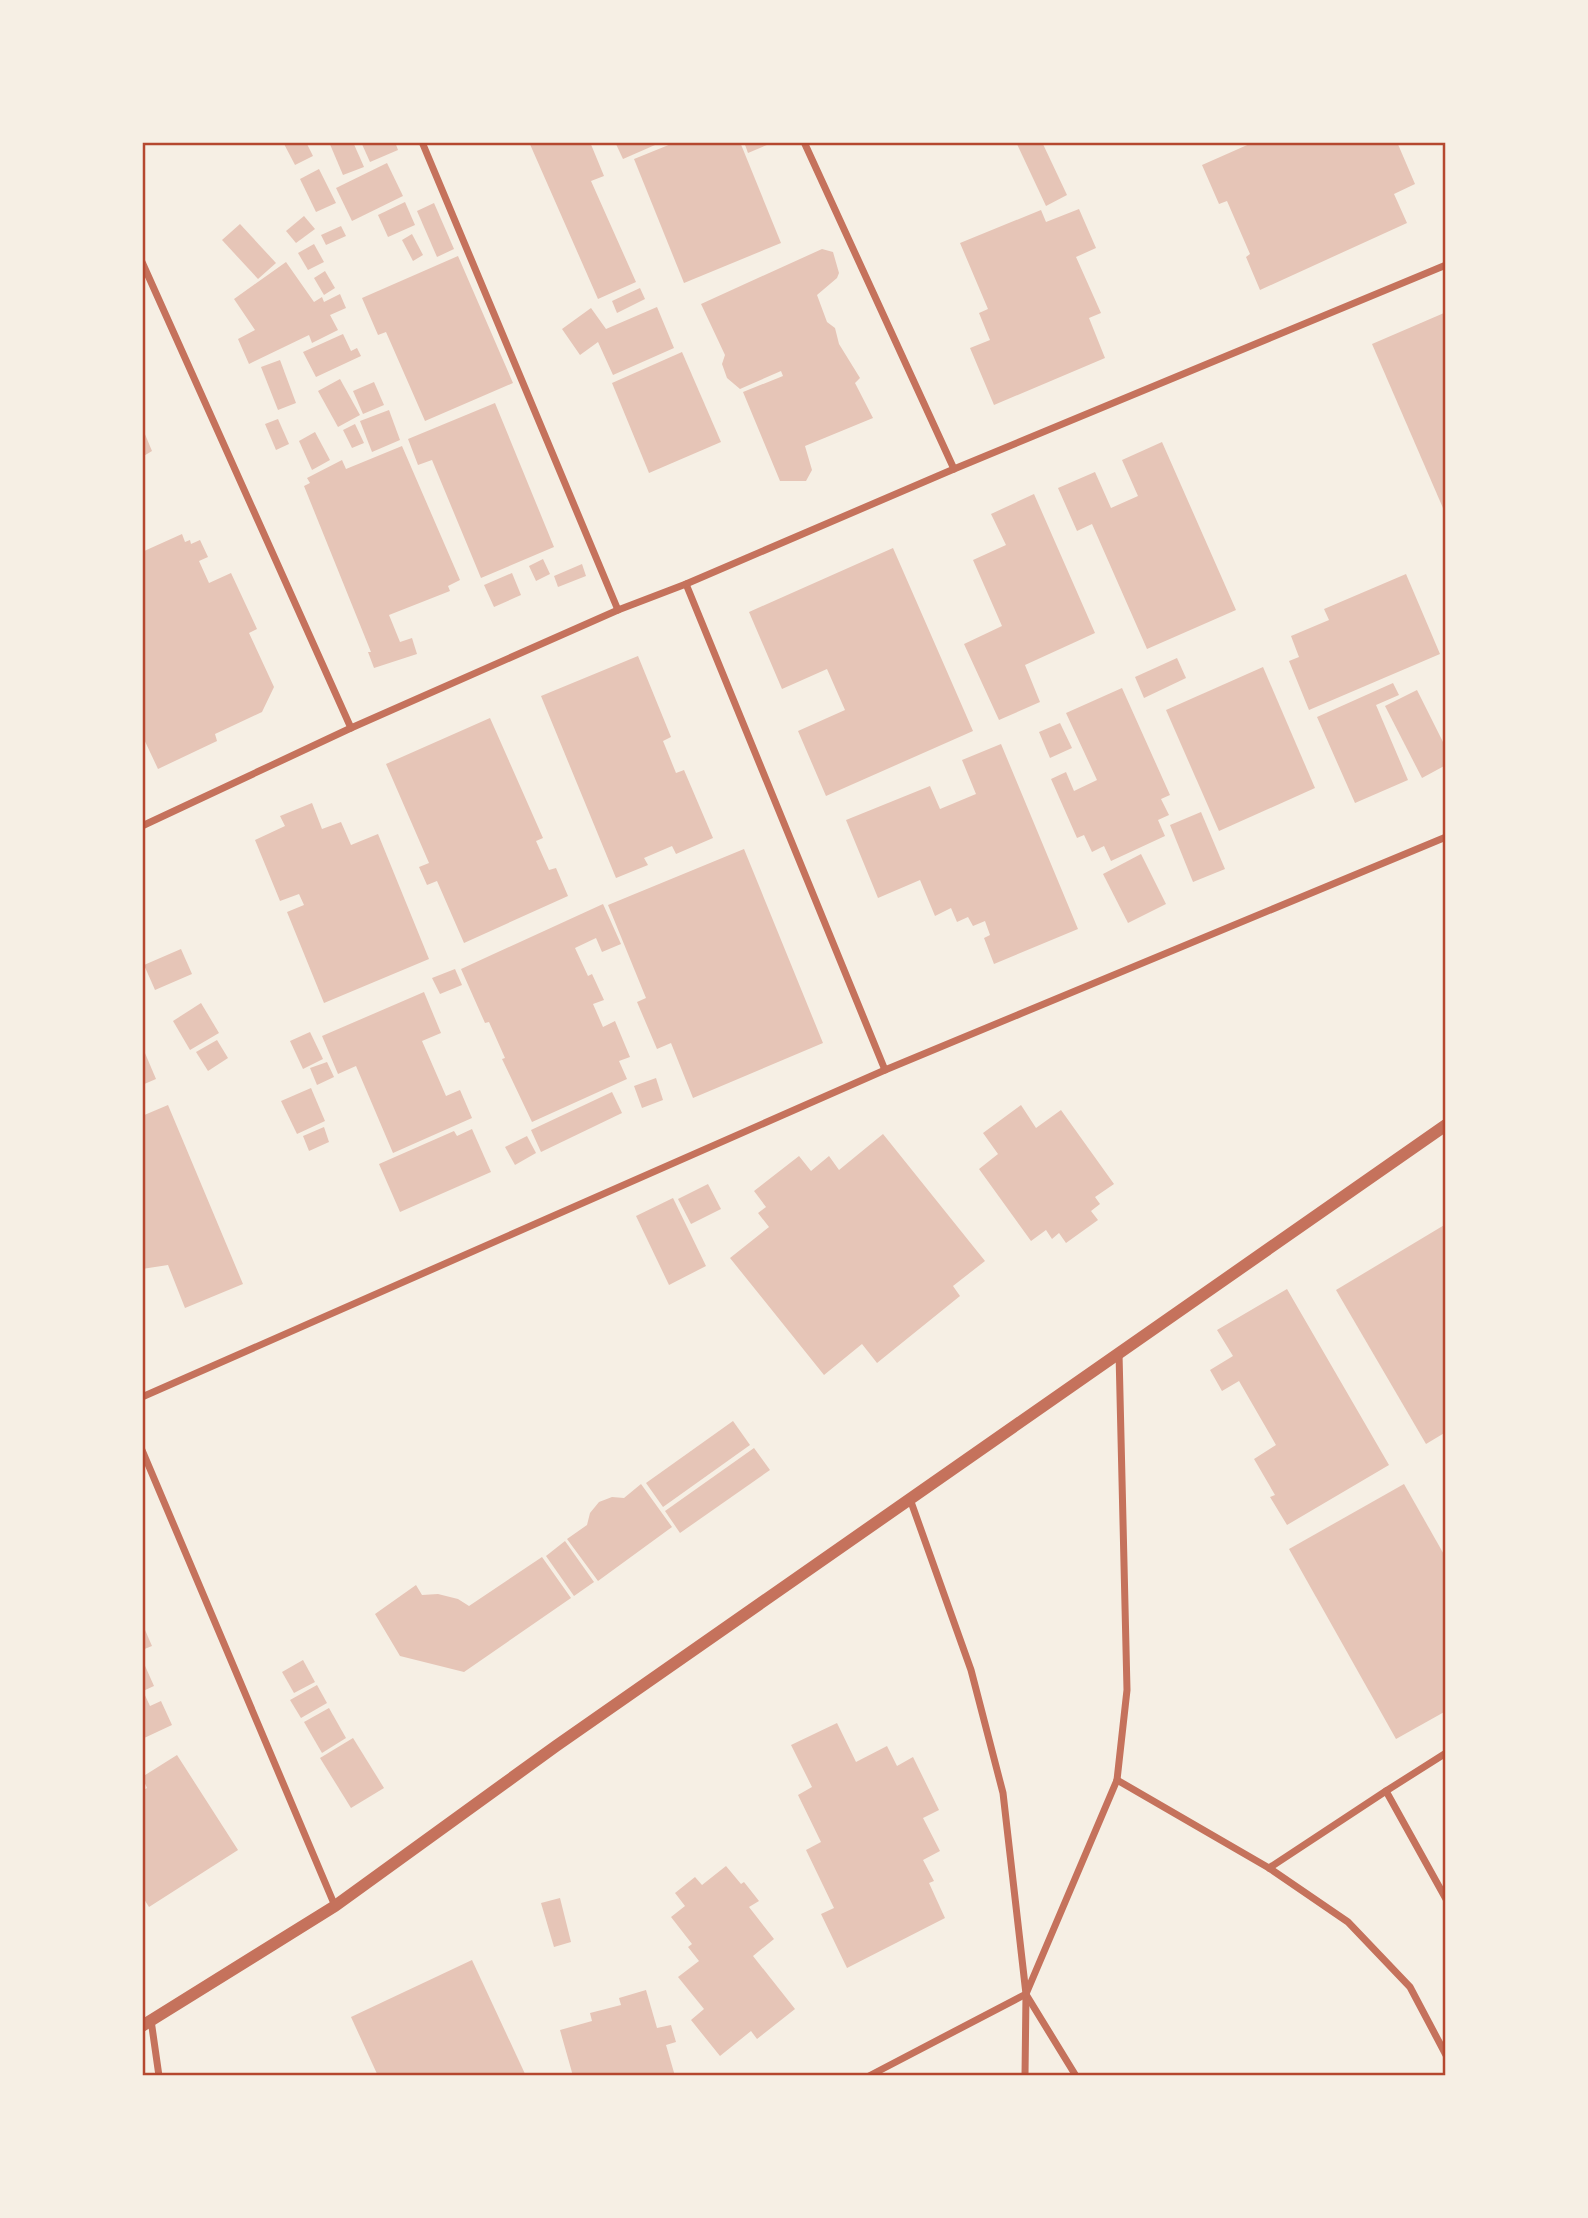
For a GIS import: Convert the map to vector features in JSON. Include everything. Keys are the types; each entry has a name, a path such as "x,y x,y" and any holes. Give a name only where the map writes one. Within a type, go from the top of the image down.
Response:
{"street":[{"path":"422,142 618,610"},
{"path":"804,142 954,468"},
{"path":"142,261 146,283 351,728"},
{"path":"142,826 351,728 618,610 686,584 954,468 1446,265"},
{"path":"686,584 885,1070"},
{"path":"142,1397 885,1070 1446,837"},
{"path":"159,2076 146,2023 335,1906 556,1746 1446,1125"},
{"path":"869,2076 1026,1994 1116,1780 1127,1690 1119,1353"},
{"path":"142,1450 335,1906"},
{"path":"910,1499 971,1670 1003,1793 1026,1994 1025,2076"},
{"path":"1269,1868 1446,1753"},
{"path":"1116,1780 1269,1868 1348,1922 1410,1987 1446,2055"},
{"path":"1386,1791 1446,1899"},
{"path":"1026,1994 1076,2076"}],"building":[{"path":"283,142 306,142 313,156 295,165"},
{"path":"329,142 353,142 364,167 343,175"},
{"path":"361,142 395,142 398,150 370,162"},
{"path":"529,142 590,142 604,176 591,181 636,282 598,299"},
{"path":"615,142 653,142 655,145 623,159"},
{"path":"676,142 740,142 781,243 684,283 634,159"},
{"path":"744,142 774,142 748,153"},
{"path":"1016,142 1042,142 1067,195 1046,206"},
{"path":"1254,142 1397,142 1415,184 1394,194 1407,223 1260,290 1246,257 1250,254 1227,201 1219,204 1202,165"},
{"path":"387,163 403,196 352,221 336,188"},
{"path":"319,169 336,203 316,212 300,179"},
{"path":"405,202 415,225 388,237 378,215"},
{"path":"434,203 454,249 437,257 417,211"},
{"path":"1079,209 1096,248 1076,257 1101,313 1089,318 1105,358 994,405 970,348 990,340 979,313 988,309 960,243 1041,210 1046,222"},
{"path":"304,216 315,229 296,243 286,231"},
{"path":"240,224 276,263 258,279 222,240"},
{"path":"341,226 346,236 326,245 321,235"},
{"path":"412,234 423,255 413,261 402,240"},
{"path":"314,244 324,262 308,270 298,253"},
{"path":"822,249 833,252 839,273 837,278 817,295 827,322 835,328 839,344 860,378 855,383 873,418 805,446 812,470 806,481 780,481 743,392 783,376 781,371 740,389 727,378 722,364 725,355 701,304"},
{"path":"458,256 513,383 425,421 386,332 378,335 362,298"},
{"path":"286,262 314,302 322,297 324,302 340,294 346,308 330,315 338,330 312,343 309,335 249,364 238,339 255,330 234,299"},
{"path":"325,271 335,288 324,295 314,278"},
{"path":"640,288 645,299 617,313 612,301"},
{"path":"657,307 674,348 613,375 598,342 580,355 562,329 591,308 606,329"},
{"path":"1444,313 1446,318 1446,515 1372,344"},
{"path":"343,334 351,351 357,348 361,356 316,377 303,352"},
{"path":"682,352 721,442 649,473 612,383"},
{"path":"280,360 296,403 278,410 261,367"},
{"path":"340,379 360,415 338,427 318,391"},
{"path":"374,382 384,405 363,414 353,391"},
{"path":"495,403 554,547 481,578 432,460 418,465 408,439"},
{"path":"389,410 400,440 372,452 360,421"},
{"path":"278,419 289,444 276,450 265,424"},
{"path":"355,424 364,443 352,448 343,430"},
{"path":"142,427 152,451 142,457"},
{"path":"315,432 330,460 312,470 299,441"},
{"path":"1162,442 1236,610 1147,649 1092,524 1077,531 1058,488 1095,472 1111,508 1138,496 1122,460"},
{"path":"402,446 460,580 448,586 450,591 389,615 400,642 412,638 417,654 374,668 368,652 371,652 304,486 310,483 307,478 342,460 346,469"},
{"path":"1034,494 1095,633 1025,665 1040,702 999,720 964,644 1002,626 973,560 1006,545 991,514"},
{"path":"182,534 185,542 190,540 191,544 200,540 208,557 199,561 209,583 231,573 257,629 249,633 274,687 262,712 215,734 217,741 158,769 142,735 142,552"},
{"path":"893,548 973,731 826,796 798,731 845,710 827,669 782,689 749,612"},
{"path":"543,559 550,574 536,581 529,566"},
{"path":"582,564 586,576 558,587 554,576"},
{"path":"512,573 521,595 494,607 484,585"},
{"path":"1406,574 1440,654 1309,710 1289,661 1299,657 1291,636 1329,620 1324,609"},
{"path":"638,656 671,737 663,741 676,773 684,770 713,838 676,854 672,846 644,858 648,865 616,878 541,696"},
{"path":"1177,658 1186,678 1144,698 1135,677"},
{"path":"1263,667 1315,788 1219,831 1166,710"},
{"path":"1393,683 1399,695 1376,705 1408,780 1355,803 1317,717"},
{"path":"1122,688 1170,795 1161,799 1169,815 1158,820 1165,836 1111,861 1104,846 1092,852 1084,835 1077,838 1051,779 1066,772 1074,791 1097,780 1066,713"},
{"path":"1417,690 1446,748 1446,765 1422,778 1385,706"},
{"path":"490,718 543,838 536,841 549,870 556,868 568,896 464,943 437,881 427,885 419,867 429,863 386,764"},
{"path":"1060,723 1072,748 1050,758 1039,732"},
{"path":"1001,744 1078,929 994,964 984,938 990,935 985,921 973,926 968,917 957,922 951,908 935,916 920,880 878,898 846,820 930,786 940,809 976,794 962,760"},
{"path":"312,803 322,829 341,822 351,845 378,834 429,959 324,1003 287,912 304,905 299,894 280,901 255,840 285,826 280,816"},
{"path":"1201,812 1225,869 1193,882 1170,825"},
{"path":"744,849 823,1043 693,1098 671,1043 657,1049 637,1002 646,998 608,905"},
{"path":"1141,854 1166,904 1128,923 1103,874"},
{"path":"603,904 621,944 602,952 596,938 575,948 588,976 592,974 604,1000 593,1004 603,1027 615,1021 630,1057 619,1061 627,1079 532,1122 502,1059 505,1058 489,1022 485,1023 461,969"},
{"path":"181,949 192,974 155,990 144,965"},
{"path":"455,969 462,985 440,994 432,978"},
{"path":"424,992 441,1033 422,1041 446,1096 460,1090 472,1118 393,1153 356,1066 338,1074 322,1036"},
{"path":"201,1003 219,1033 190,1050 173,1021"},
{"path":"310,1032 323,1059 303,1069 290,1041"},
{"path":"217,1040 228,1058 208,1071 196,1052"},
{"path":"142,1046 156,1079 142,1085"},
{"path":"327,1062 334,1077 317,1085 310,1068"},
{"path":"656,1078 663,1100 642,1108 634,1086"},
{"path":"311,1088 325,1121 297,1134 281,1101"},
{"path":"612,1092 622,1113 541,1152 531,1130"},
{"path":"168,1105 243,1284 185,1308 168,1265 142,1269 142,1116"},
{"path":"1021,1105 1036,1128 1061,1110 1114,1184 1095,1197 1100,1204 1091,1211 1098,1220 1066,1243 1059,1233 1052,1239 1046,1230 1031,1241 979,1169 998,1154 983,1133"},
{"path":"324,1127 329,1142 309,1151 303,1136"},
{"path":"472,1129 491,1172 400,1212 379,1164 454,1131 457,1136"},
{"path":"883,1134 985,1261 953,1286 960,1296 877,1363 862,1344 824,1375 730,1258 769,1227 758,1213 766,1207 754,1191 799,1156 811,1171 829,1156 839,1170"},
{"path":"527,1136 536,1153 515,1165 505,1147"},
{"path":"708,1184 721,1209 691,1224 678,1199"},
{"path":"673,1198 706,1266 669,1285 636,1216"},
{"path":"1446,1224 1446,1432 1426,1444 1336,1290"},
{"path":"1287,1289 1389,1465 1287,1525 1270,1497 1275,1495 1254,1459 1276,1445 1239,1381 1222,1391 1210,1370 1233,1356 1217,1330"},
{"path":"733,1421 750,1445 663,1507 646,1483"},
{"path":"754,1448 770,1470 680,1533 665,1511"},
{"path":"641,1484 672,1527 598,1581 567,1539 587,1525 590,1513 599,1502 612,1497 624,1498"},
{"path":"1404,1484 1446,1558 1446,1711 1396,1739 1289,1549"},
{"path":"565,1541 594,1582 574,1596 546,1556"},
{"path":"542,1557 571,1598 464,1672 400,1656 375,1614 416,1585 422,1595 438,1594 458,1599 469,1606"},
{"path":"142,1623 152,1646 142,1650"},
{"path":"142,1659 154,1686 143,1691 150,1706 161,1701 172,1725 142,1739"},
{"path":"303,1660 315,1682 294,1693 282,1672"},
{"path":"317,1685 327,1703 301,1718 290,1700"},
{"path":"329,1708 346,1738 322,1753 304,1722"},
{"path":"837,1723 856,1762 887,1746 897,1766 913,1757 939,1810 923,1818 940,1851 923,1860 934,1881 929,1883 945,1918 847,1968 821,1914 834,1908 806,1850 821,1842 798,1795 812,1787 791,1745"},
{"path":"353,1738 384,1788 351,1808 320,1758"},
{"path":"177,1755 238,1850 149,1907 142,1896 142,1791 147,1788 142,1777"},
{"path":"726,1866 741,1884 744,1882 759,1901 749,1907 774,1939 753,1956 795,2009 757,2039 751,2031 720,2056 691,2020 704,2009 678,1977 699,1961 688,1947 692,1944 671,1917 685,1906 675,1893 695,1877 702,1885"},
{"path":"560,1898 571,1942 554,1947 541,1903"},
{"path":"472,1960 526,2076 378,2076 351,2017"},
{"path":"646,1990 657,2028 671,2025 676,2042 666,2045 675,2076 573,2076 560,2030 592,2021 590,2013 621,2005 619,1998"}]}
